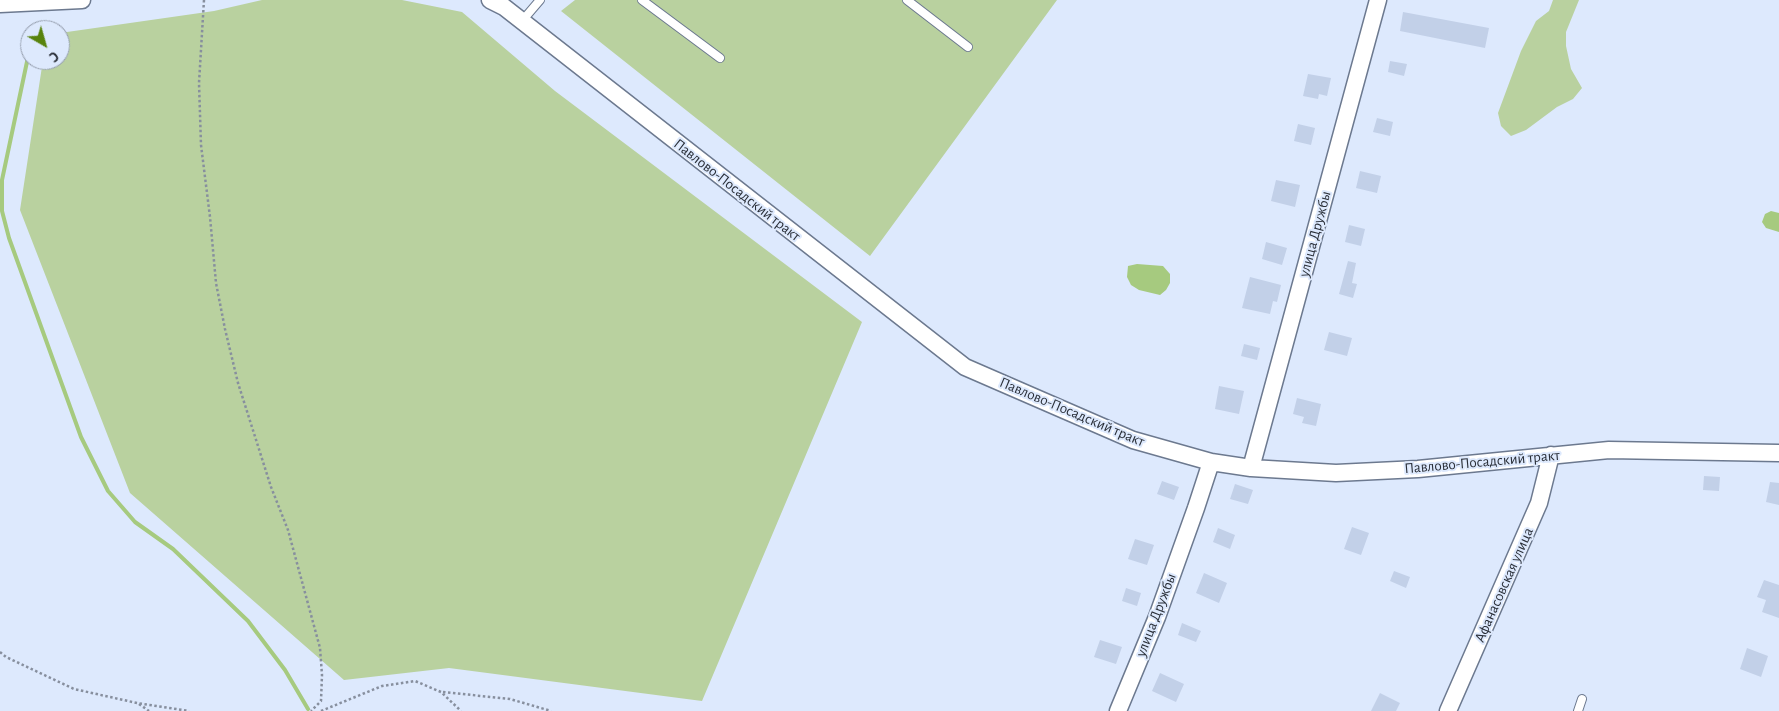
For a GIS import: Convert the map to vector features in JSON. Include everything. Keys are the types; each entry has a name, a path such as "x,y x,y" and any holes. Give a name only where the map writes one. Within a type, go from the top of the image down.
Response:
{"street":[{"path":"0,4 82,0"},
{"name":"Павлово-Посадский тракт","path":"490,0 504,7 964,367 1133,440 1211,462 1252,468 1336,472 1418,469 1609,450 1779,453"},
{"name":"улица Дружбы","path":"1252,468 1378,0"},
{"name":"Афанасовская улица","path":"1448,711 1539,503 1551,455"},
{"name":"улица Дружбы","path":"1118,711 1156,617 1211,462"}],"lane":[{"path":"521,22 540,0"},
{"path":"642,0 720,58"},
{"path":"907,0 968,47"},
{"path":"1578,711 1582,699"}],"path":[{"path":"204,0 199,83 200,145 210,217 216,282 238,384 271,487 288,530 320,648 321,701 311,711"},
{"path":"0,652 6,657 74,689 137,704 189,711"},
{"path":"321,711 382,686 415,680 441,692 461,711"},
{"path":"441,692 510,699 551,711"},
{"path":"137,704 149,711"}],"shaded area":[{"path":"262,0 402,0 462,12 555,91 862,322 702,701 449,668 344,680 130,493 20,210 41,70 70,70 70,32 214,11"},
{"path":"575,0 1057,0 870,256 561,11"},
{"path":"1553,0 1579,0 1566,32 1566,46 1571,69 1582,88 1573,99 1557,107 1526,130 1511,136 1501,126 1498,113 1521,51 1536,21 1549,11"},
{"path":"1771,211 1779,213 1779,232 1766,228 1762,222 1765,214"},
{"path":"1137,264 1163,266 1170,274 1170,283 1166,290 1160,295 1139,290 1131,285 1127,277 1128,266"}],"building":[{"path":"1403,12 1489,28 1485,48 1400,31"},
{"path":"1390,61 1407,64 1404,76 1388,72"},
{"path":"1308,74 1331,78 1327,96 1319,94 1318,99 1303,96"},
{"path":"1377,118 1393,122 1390,136 1373,132"},
{"path":"1298,124 1315,128 1311,145 1294,141"},
{"path":"1360,171 1381,176 1377,193 1356,188"},
{"path":"1276,180 1300,185 1295,207 1271,201"},
{"path":"1349,225 1365,229 1361,246 1345,242"},
{"path":"1266,242 1287,248 1282,265 1262,259"},
{"path":"1348,261 1356,263 1352,283 1357,284 1353,298 1339,294"},
{"path":"1250,277 1281,285 1277,302 1273,301 1270,314 1242,308"},
{"path":"1329,332 1352,338 1347,356 1324,350"},
{"path":"1244,344 1260,348 1257,360 1241,356"},
{"path":"1219,386 1244,391 1239,414 1215,409"},
{"path":"1297,398 1321,404 1316,426 1302,423 1304,417 1293,414"},
{"path":"1704,476 1720,477 1719,491 1703,490"},
{"path":"1162,481 1179,487 1174,500 1157,494"},
{"path":"1770,482 1779,483 1779,505 1766,502"},
{"path":"1235,484 1253,490 1248,504 1230,499"},
{"path":"1352,527 1369,533 1361,555 1344,549"},
{"path":"1218,528 1235,535 1230,549 1213,542"},
{"path":"1135,539 1154,545 1147,565 1128,559"},
{"path":"1394,571 1410,577 1406,588 1390,581"},
{"path":"1204,573 1227,583 1219,603 1196,593"},
{"path":"1764,580 1779,585 1779,618 1762,612 1766,600 1757,597"},
{"path":"1126,588 1141,593 1137,606 1122,601"},
{"path":"1182,623 1201,631 1196,642 1178,635"},
{"path":"1100,640 1122,647 1116,664 1094,657"},
{"path":"1747,648 1768,656 1761,677 1740,669"},
{"path":"1160,673 1184,684 1176,702 1152,691"},
{"path":"1380,693 1400,703 1396,711 1371,711"}],"waterway":[{"path":"25,70 2,180 2,211 9,238 81,437 108,491 135,522 173,549 248,621 285,670 308,709"}]}
